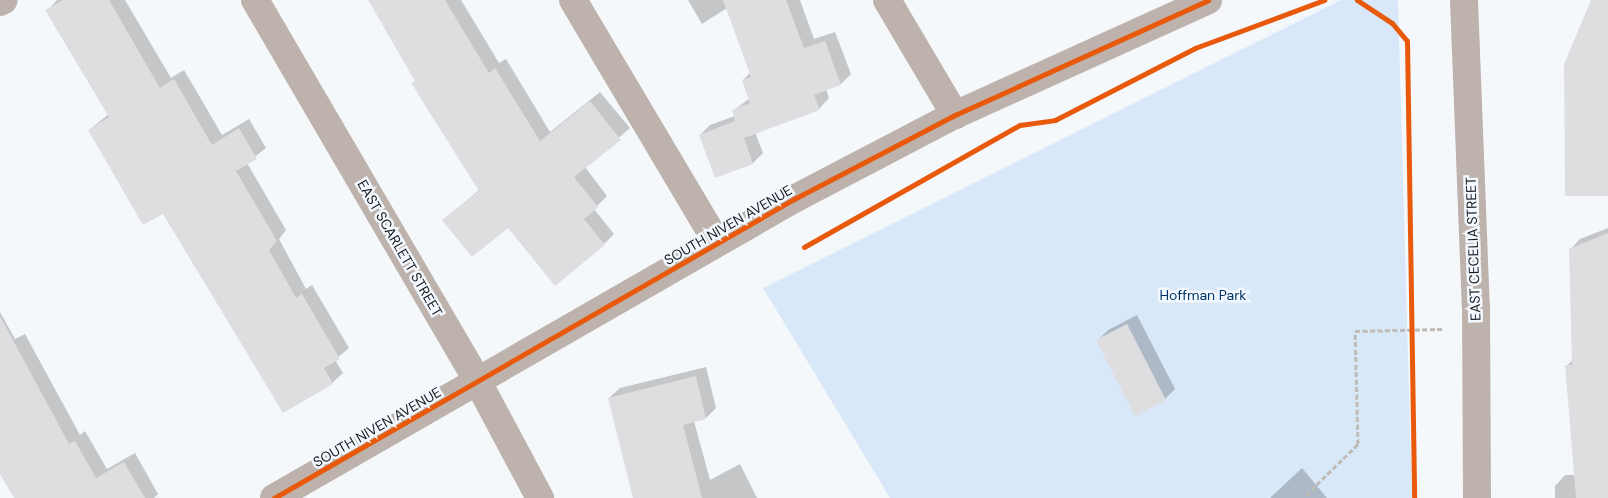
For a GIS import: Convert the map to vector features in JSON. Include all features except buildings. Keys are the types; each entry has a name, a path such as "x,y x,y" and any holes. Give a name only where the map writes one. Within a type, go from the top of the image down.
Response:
{"street":[{"path":"0,2 4,0"},
{"name":"EAST SCARLETT STREET","path":"255,0 478,382 540,498"},
{"path":"573,0 717,243"},
{"path":"887,0 955,115"},
{"name":"EAST CECELIA STREET","path":"1464,0 1475,329 1477,498"},
{"name":"SOUTH NIVEN AVENUE","path":"274,498 794,199 955,115 1202,1"}],"path":[{"path":"1410,320 1410,340"},
{"path":"1306,494 1358,444 1355,331 1475,329"}],"green space":[{"name":"Hoffman Park","path":"1341,0 1398,0 1412,498 890,498 763,288"}],"cycle path":[{"path":"274,498 794,199 955,115 1208,0"},
{"path":"804,247 1020,125 1055,120 1195,48 1324,0"},
{"path":"1357,0 1392,23 1407,41 1414,498"}]}
